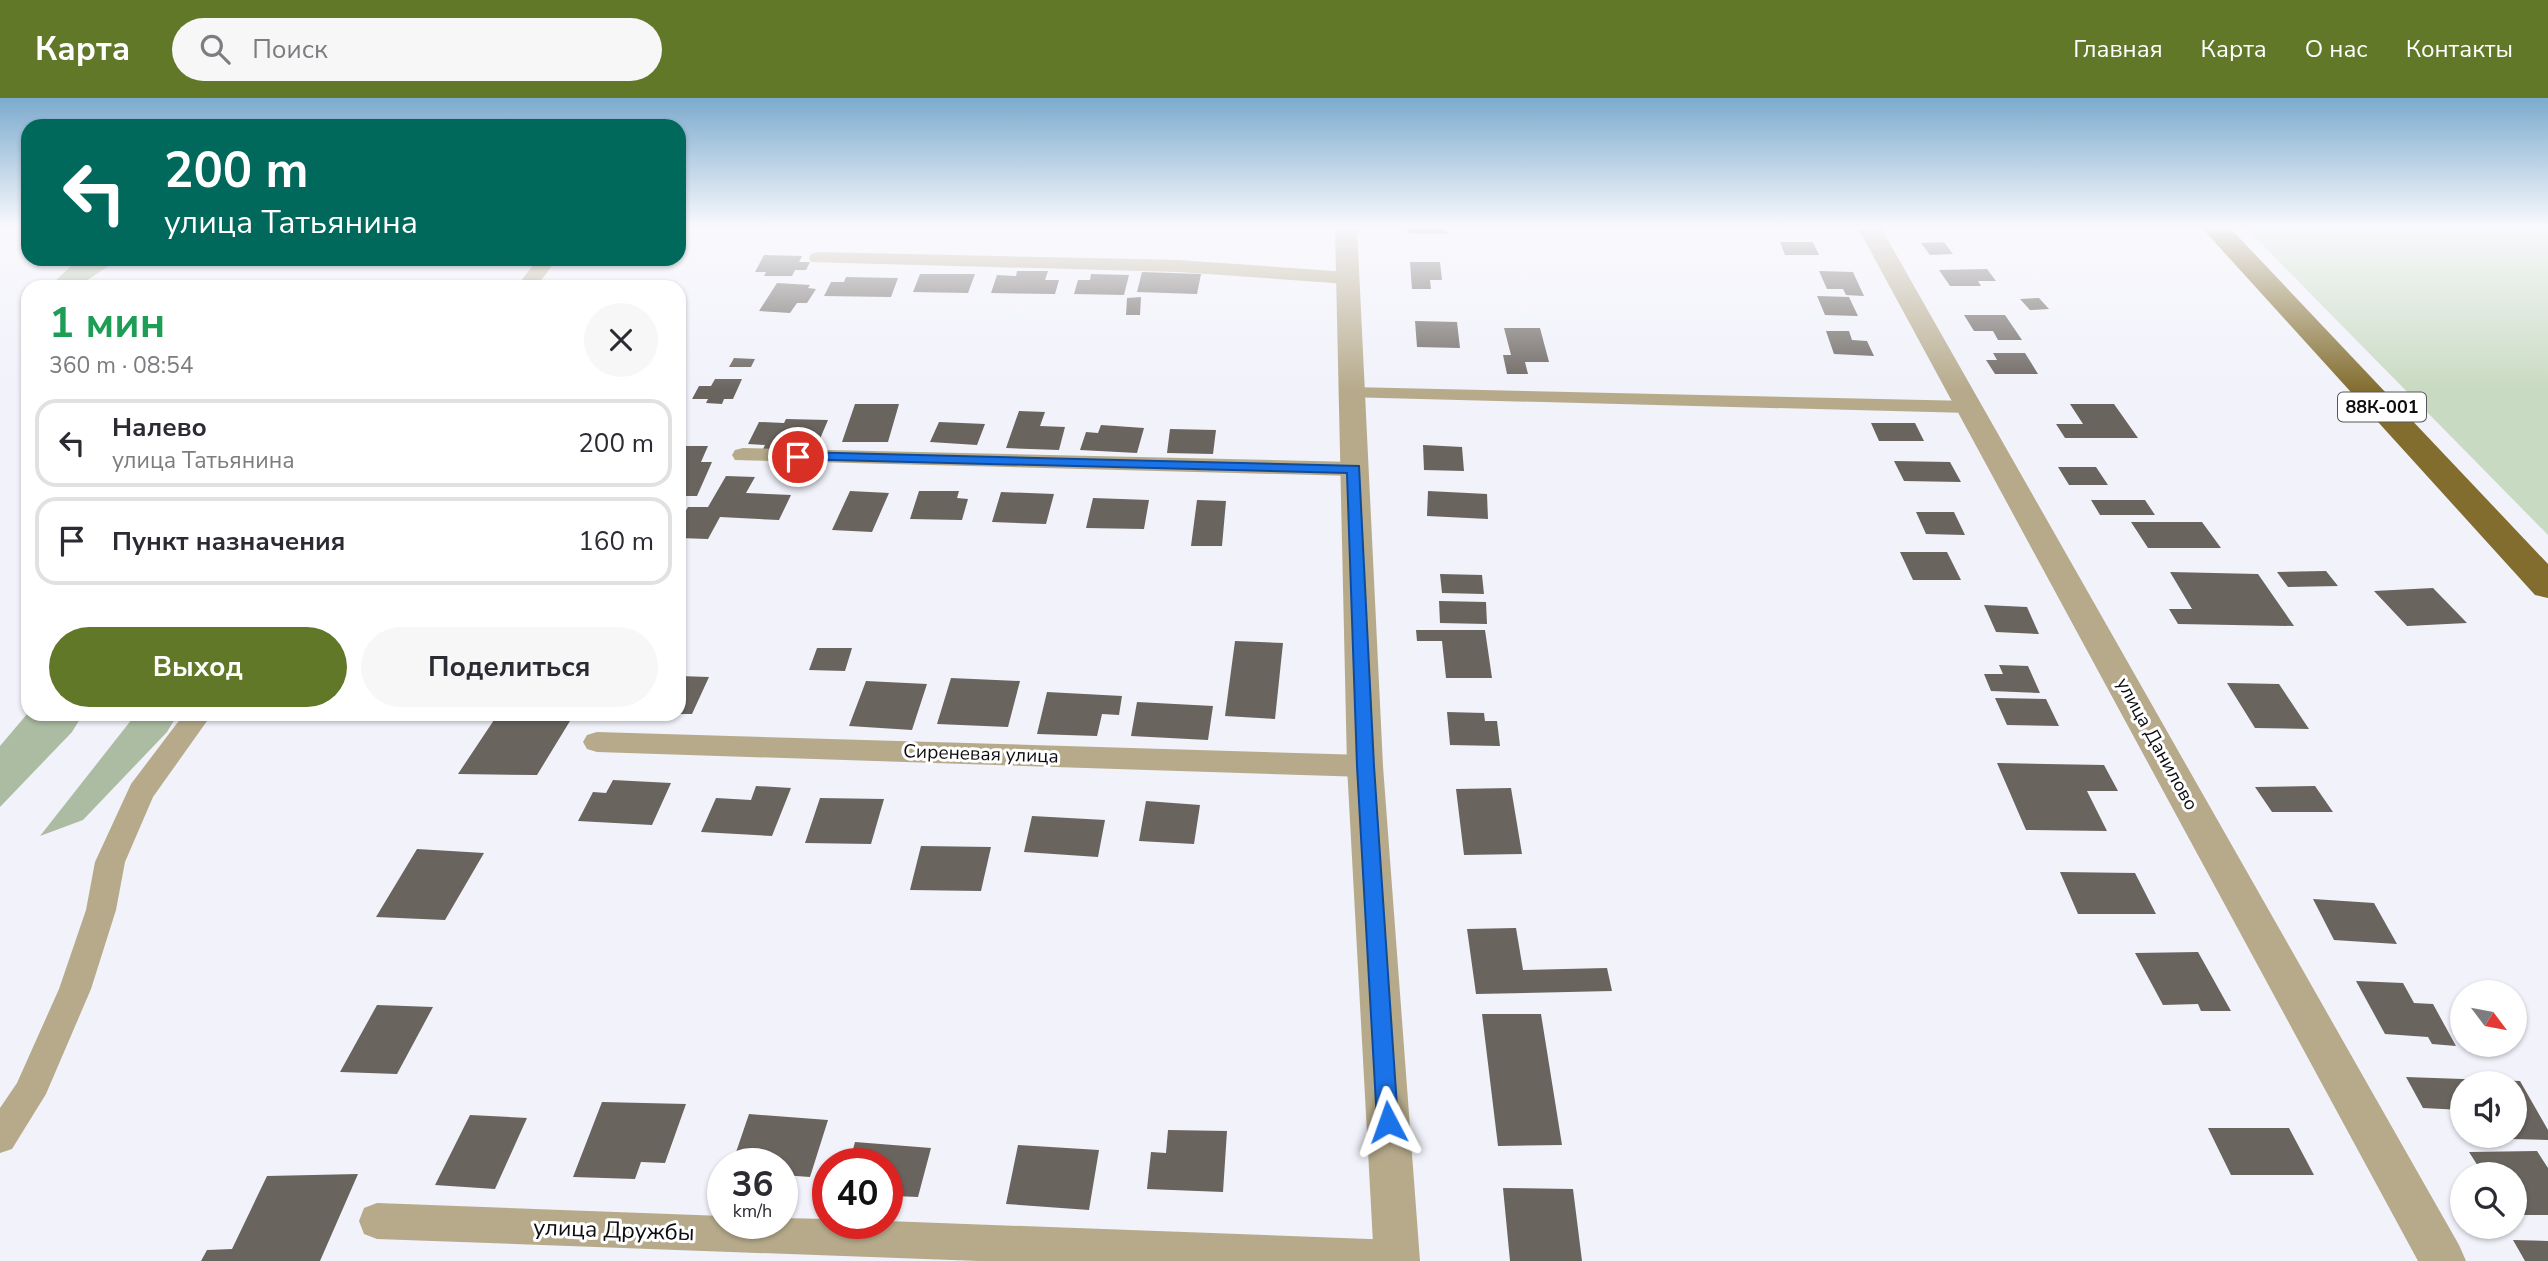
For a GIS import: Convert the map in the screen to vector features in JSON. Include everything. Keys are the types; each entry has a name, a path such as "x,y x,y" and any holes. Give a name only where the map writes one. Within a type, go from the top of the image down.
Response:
{"main road":[{"name":"88К-001","path":"2265,282 2548,586"}],"street":[{"path":"1348,282 1365,766 1396,1260"},
{"name":"улица Данилово","path":"1900,282 2443,1261"},
{"path":"1351,393 1970,407"},
{"path":"743,455 1354,469"},
{"path":"0,1137 29,1094 75,989 100,910 110,862 141,792 194,721"},
{"name":"Сиреневая улица","path":"597,742 1365,766"},
{"name":"улица Дружбы","path":"377,1221 1396,1260"}],"green space":[{"path":"2299,282 2548,282 2548,535"},
{"path":"21,721 79,721 72,732 0,807 0,746"},
{"path":"130,721 174,721 167,732 83,820 40,836"}],"building":[{"path":"831,282 896,282 891,297 824,296"},
{"path":"917,282 972,282 968,293 913,292"},
{"path":"995,282 1058,282 1055,294 991,293"},
{"path":"1077,282 1127,282 1124,295 1074,294"},
{"path":"1139,282 1199,282 1197,294 1137,292"},
{"path":"1412,282 1430,282 1431,289 1412,289"},
{"path":"1824,282 1858,282 1864,296 1846,295 1843,289 1827,289"},
{"path":"1947,282 1979,282 1981,286 1950,286"},
{"path":"777,283 810,285 808,288 816,289 807,303 797,303 790,313 759,311"},
{"path":"1817,296 1849,297 1858,316 1825,315"},
{"path":"1141,297 1140,315 1126,315 1127,298"},
{"path":"2039,298 2049,309 2030,310 2020,299"},
{"path":"1964,315 2005,315 2022,340 1998,340 1993,331 1974,331"},
{"path":"1415,321 1457,322 1460,348 1417,347"},
{"path":"1504,328 1540,328 1549,362 1525,362 1528,374 1507,374 1503,355 1511,355"},
{"path":"1826,331 1849,331 1852,340 1867,341 1874,356 1834,354"},
{"path":"1993,353 2025,353 2038,374 1995,374 1986,360 1997,360"},
{"path":"734,358 755,359 751,367 729,367"},
{"path":"715,379 742,379 733,399 724,399 722,404 706,403 708,399 692,399 699,386 711,386"},
{"path":"855,404 899,404 888,442 842,442"},
{"path":"2070,404 2114,404 2138,438 2065,438 2056,424 2083,424"},
{"path":"1019,411 1045,412 1040,426 1065,427 1059,450 1006,448"},
{"path":"786,419 828,420 814,453 762,451 765,445 748,444 759,422 784,423"},
{"path":"939,422 985,424 977,445 930,442"},
{"path":"1871,423 1915,423 1924,441 1879,441"},
{"path":"1101,425 1144,428 1137,453 1080,450 1086,432 1098,433"},
{"path":"1170,429 1216,430 1213,454 1167,453"},
{"path":"1423,445 1462,447 1464,471 1424,470"},
{"path":"686,446 708,446 701,462 712,462 697,496 686,496"},
{"path":"1894,461 1950,462 1961,482 1904,481"},
{"path":"2058,467 2096,467 2108,485 2069,485"},
{"path":"726,476 755,477 746,493 791,495 779,520 720,517 708,539 686,538 688,507 708,507"},
{"path":"850,491 889,493 872,532 832,530"},
{"path":"919,491 959,491 957,498 968,499 962,520 910,519"},
{"path":"1428,491 1487,494 1488,519 1427,516"},
{"path":"1001,492 1054,494 1046,524 992,522"},
{"path":"1093,498 1149,500 1144,529 1086,528"},
{"path":"1197,500 1226,501 1222,546 1191,546"},
{"path":"2091,500 2145,500 2155,515 2100,515"},
{"path":"1916,512 1954,512 1965,535 1926,534"},
{"path":"2131,522 2202,522 2221,548 2148,548"},
{"path":"1900,552 1947,552 1961,580 1913,580"},
{"path":"2326,571 2338,586 2288,587 2277,572"},
{"path":"2170,572 2258,574 2294,626 2178,624 2169,609 2192,609"},
{"path":"1440,574 1482,575 1484,594 1442,593"},
{"path":"2433,588 2467,623 2407,626 2374,591"},
{"path":"1439,601 1486,602 1487,624 1440,623"},
{"path":"1984,605 2027,607 2039,634 1996,632"},
{"path":"1416,630 1485,630 1492,678 1446,678 1442,641 1417,641"},
{"path":"1235,641 1283,643 1275,719 1225,716"},
{"path":"817,648 852,648 845,671 809,670"},
{"path":"1999,665 2028,666 2040,693 1991,691 1984,674 2003,674"},
{"path":"686,676 709,677 692,714 686,714"},
{"path":"951,678 1020,681 1008,727 937,724"},
{"path":"866,681 927,684 912,730 849,726"},
{"path":"2227,683 2279,684 2309,729 2255,728"},
{"path":"1047,692 1122,696 1119,715 1102,714 1097,736 1037,734"},
{"path":"1995,698 2046,699 2059,726 2007,725"},
{"path":"1137,702 1213,706 1208,740 1131,736"},
{"path":"1447,712 1484,713 1485,721 1497,721 1500,746 1450,745"},
{"path":"493,721 570,721 537,775 458,774"},
{"path":"1997,763 2104,765 2118,791 2087,791 2107,831 2026,830"},
{"path":"613,780 671,783 652,825 578,821 593,792 606,793"},
{"path":"756,786 791,788 772,836 701,832 716,798 751,800"},
{"path":"2315,786 2333,812 2272,812 2255,787"},
{"path":"1511,788 1522,854 1464,855 1456,789"},
{"path":"820,798 884,799 871,844 805,843"},
{"path":"1146,801 1200,805 1194,844 1139,841"},
{"path":"1032,816 1105,820 1098,857 1024,852"},
{"path":"921,846 991,847 981,891 910,890"},
{"path":"417,849 484,853 445,920 376,917"},
{"path":"2060,872 2135,873 2156,914 2078,914"},
{"path":"2313,899 2374,903 2397,944 2334,940"},
{"path":"1516,928 1523,970 1607,968 1612,991 1476,994 1467,929"},
{"path":"2198,952 2231,1011 2201,1011 2198,1004 2163,1005 2135,953"},
{"path":"2356,981 2403,983 2414,1003 2433,1004 2450,1035 2450,1046 2432,1044 2428,1037 2385,1034"},
{"path":"377,1005 433,1007 397,1074 340,1072"},
{"path":"1482,1014 1541,1014 1562,1145 1498,1146"},
{"path":"2406,1077 2450,1079 2450,1109 2423,1108"},
{"path":"2527,1093 2548,1130 2548,1140 2527,1139"},
{"path":"602,1102 686,1104 665,1163 641,1162 635,1179 573,1177"},
{"path":"749,1114 828,1120 819,1148 812,1148 810,1177 798,1176 798,1148 737,1148"},
{"path":"470,1115 527,1118 495,1189 435,1185"},
{"path":"2208,1128 2289,1128 2314,1175 2231,1175"},
{"path":"1168,1130 1227,1131 1223,1192 1147,1189 1151,1152 1166,1153"},
{"path":"855,1142 931,1148 918,1197 903,1196 903,1148 853,1148"},
{"path":"1018,1145 1099,1150 1089,1210 1006,1204"},
{"path":"2537,1151 2548,1168 2548,1215 2527,1215 2527,1162 2475,1162 2469,1152"},
{"path":"358,1174 320,1261 201,1261 207,1250 232,1249 267,1176"},
{"path":"1503,1188 1573,1189 1582,1261 1510,1261"},
{"path":"2513,1240 2548,1241 2548,1261 2525,1261"}],"route":[{"path":"798,457 1354,469 1365,766 1388,1122"}]}
